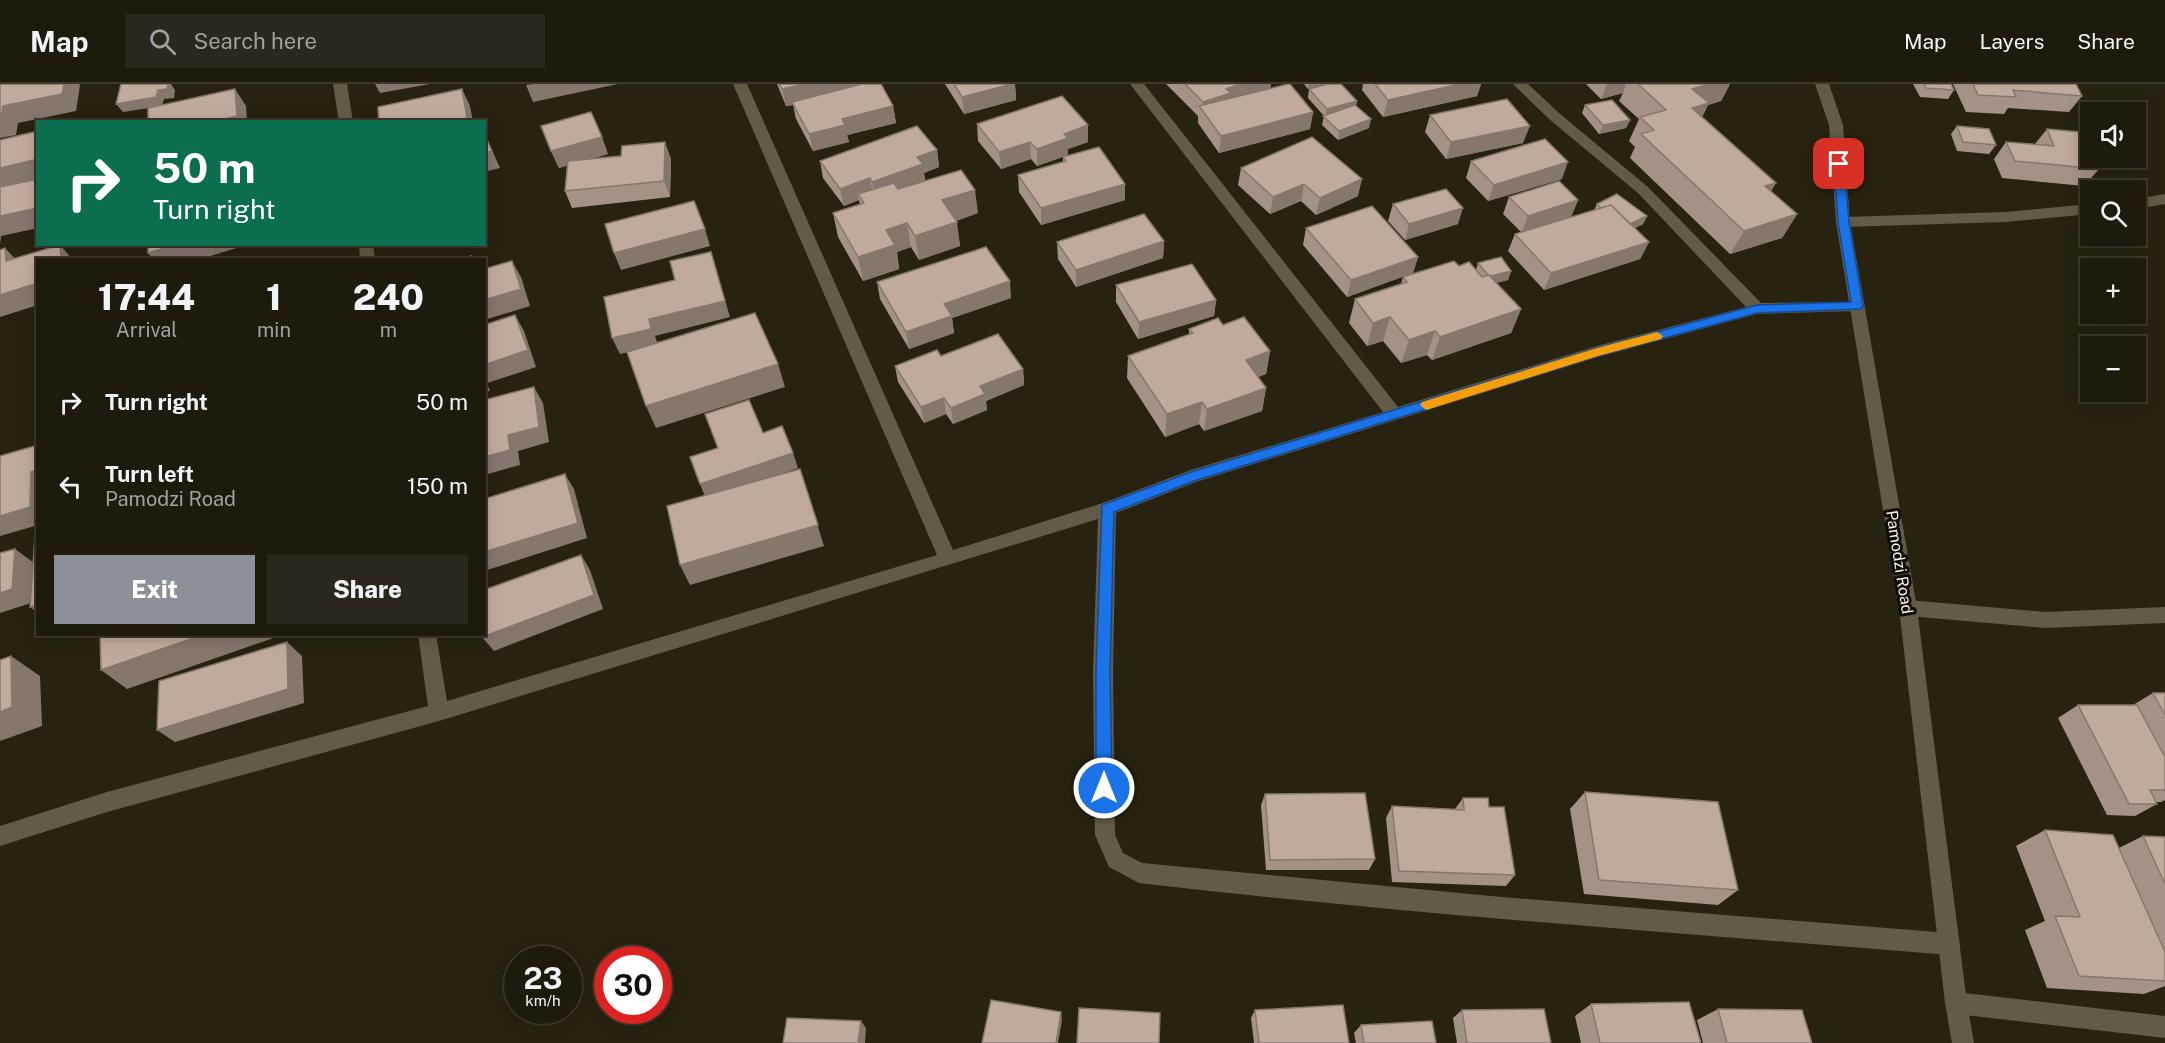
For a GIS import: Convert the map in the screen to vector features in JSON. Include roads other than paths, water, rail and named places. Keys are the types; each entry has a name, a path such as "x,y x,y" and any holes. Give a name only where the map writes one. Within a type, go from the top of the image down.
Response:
{"street":[{"path":"340,84 346,120"},
{"path":"740,84 948,559"},
{"path":"1137,84 1395,415"},
{"path":"1520,84 1554,116 1643,190 1757,309"},
{"name":"Pamodzi Road","path":"1822,84 1836,125 1844,222 1908,608 1956,1003 1963,1043"},
{"path":"2146,203 2165,200"},
{"path":"1844,222 2006,217 2080,210"},
{"path":"0,836 107,802 439,712 948,559 1107,509 1191,477 1597,352 1757,309 1857,306"},
{"path":"1107,509 1103,671 1105,835 1116,860 1139,873 1502,908 1949,944"},
{"path":"1908,608 2045,620 2165,615"},
{"path":"427,636 439,712"},
{"path":"1956,1003 2165,1027"}]}
